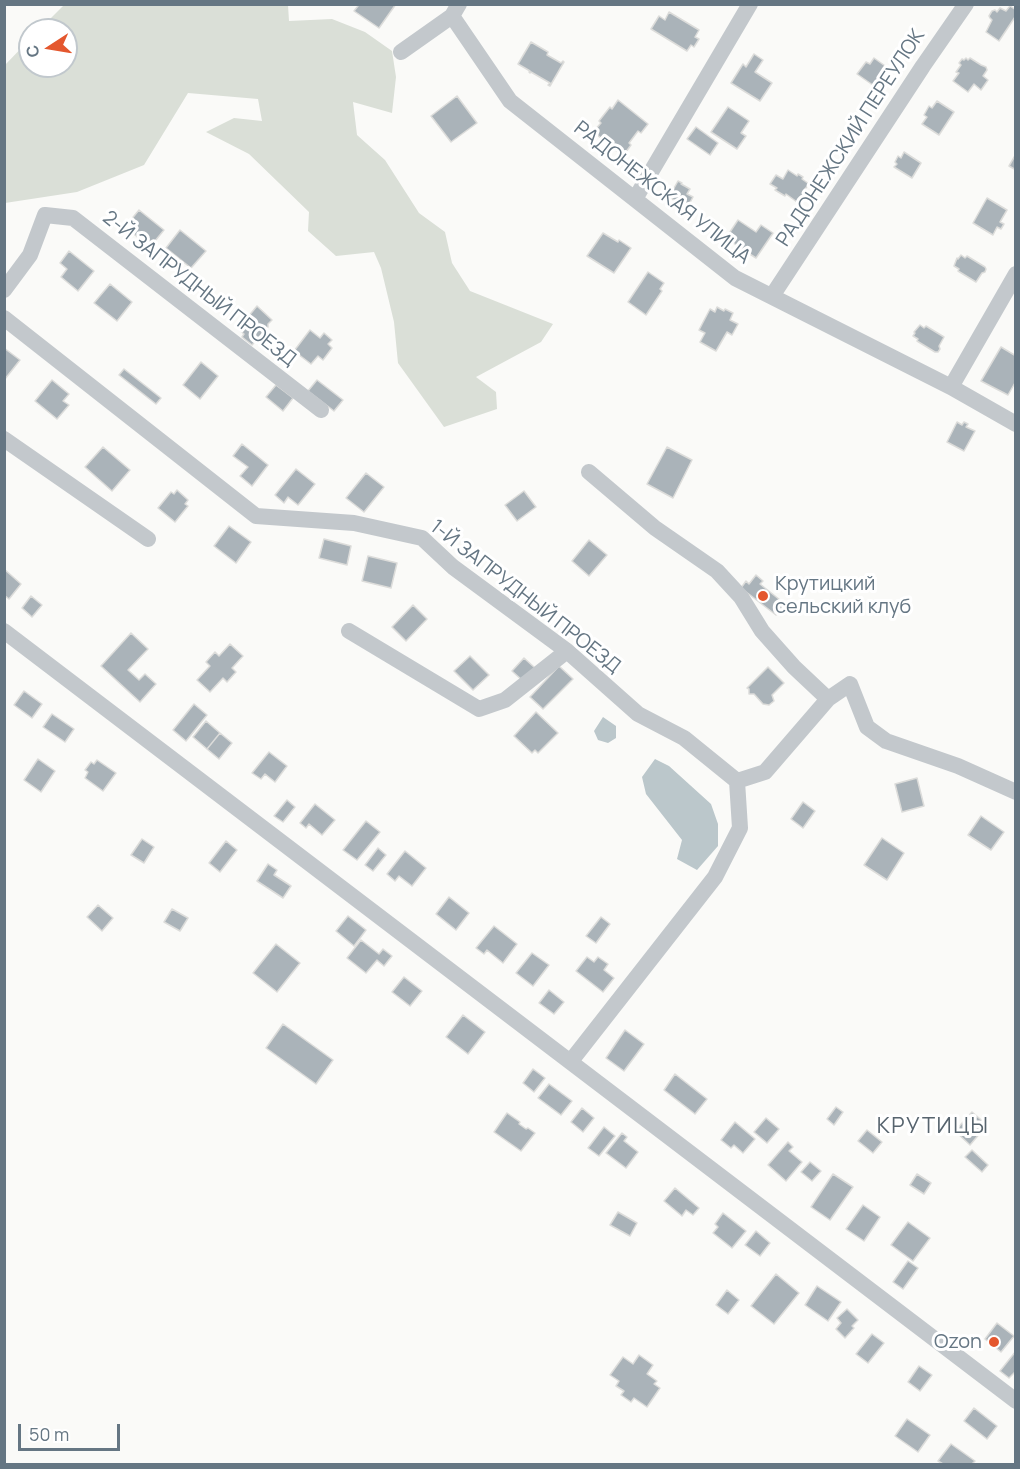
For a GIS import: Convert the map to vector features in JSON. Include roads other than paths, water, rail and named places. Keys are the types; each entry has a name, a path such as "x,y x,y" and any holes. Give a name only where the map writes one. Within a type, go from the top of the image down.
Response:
{"street":[{"path":"635,199 750,4"},
{"name":"РАДОНЕЖСКИЙ ПЕРЕУЛОК","path":"772,296 966,4"},
{"path":"400,52 455,10"},
{"name":"РАДОНЕЖСКАЯ УЛИЦА","path":"455,10 510,101 735,278 951,387 1016,424"},
{"name":"2-Й ЗАПРУДНЫЙ ПРОЕЗД","path":"4,290 30,255 45,215 73,218 321,410"},
{"path":"951,387 1016,274"},
{"name":"1-Й ЗАПРУДНЫЙ ПРОЕЗД","path":"4,318 256,516 354,523 422,538 453,567 567,651 638,714 684,738 737,781"},
{"path":"4,439 148,539"},
{"path":"589,472 655,528 717,571 741,597 762,631 794,667 828,699"},
{"path":"4,631 1016,1401"},
{"path":"349,631 479,709 505,700 567,651"},
{"path":"571,1061 715,877 740,828 737,781 765,772 828,699 850,684 867,727 886,741 958,766 1016,792"}],"place":[{"name":"Крутицкий сельский клуб","path":"763,596"},
{"name":"Ozon","path":"994,1342"}],"district":[{"name":"КРУТИЦЫ","path":"933,1127"}]}
